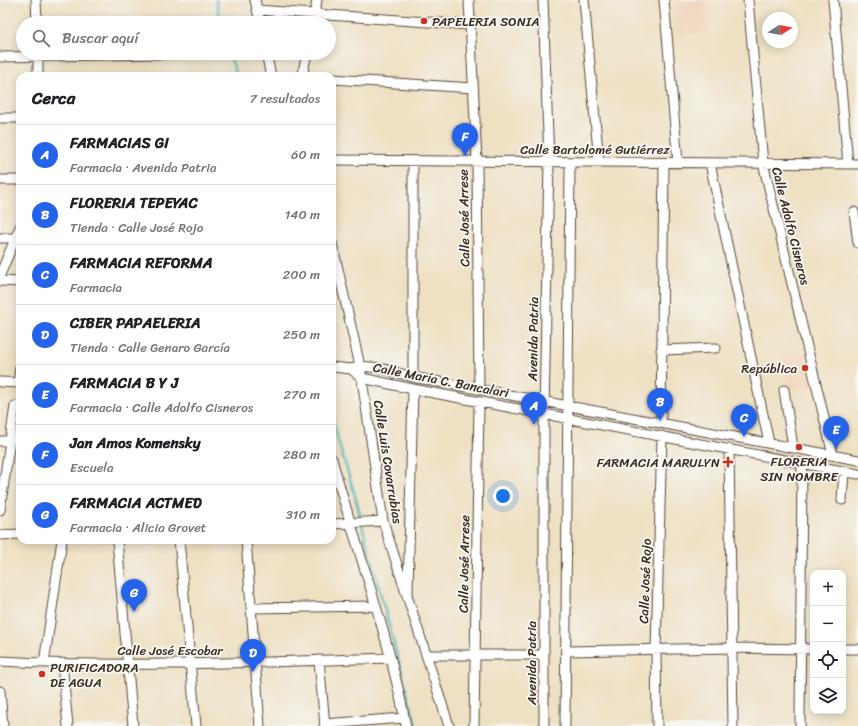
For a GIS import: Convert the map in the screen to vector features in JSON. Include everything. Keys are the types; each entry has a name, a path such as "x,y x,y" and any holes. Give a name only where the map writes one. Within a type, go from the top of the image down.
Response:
{"street":[{"path":"36,0 37,16"},
{"path":"255,0 258,16"},
{"path":"315,14 317,0"},
{"name":"Calle José Arrese","path":"469,0 477,161 479,389"},
{"name":"Avenida Patria","path":"543,0 549,162 544,401 544,726"},
{"path":"584,0 599,162"},
{"path":"664,0 678,163"},
{"name":"Calle Adolfo Cisneros","path":"748,0 763,163 833,455"},
{"path":"833,0 848,164"},
{"path":"257,10 470,25"},
{"path":"0,57 16,56"},
{"path":"38,60 38,72"},
{"path":"268,60 270,72"},
{"path":"303,72 305,60"},
{"path":"336,79 473,88"},
{"path":"0,118 16,118"},
{"name":"Calle Bartolomé Gutiérrez","path":"336,160 858,164"},
{"path":"413,161 413,376"},
{"path":"565,726 570,162"},
{"path":"661,423 664,162"},
{"path":"710,163 769,443"},
{"path":"0,180 16,180"},
{"path":"854,212 858,243"},
{"path":"0,238 15,238 0,275"},
{"name":"Calle Luis Covarrubias","path":"336,268 352,368 362,378 378,521 407,599 449,726"},
{"path":"0,281 16,282"},
{"path":"661,350 716,348"},
{"name":"Calle María C. Bancalari","path":"336,367 380,368 479,389 858,460"},
{"name":"Calle María C. Bancalari","path":"362,378 479,402 858,474"},
{"path":"0,382 16,383"},
{"path":"407,599 413,389"},
{"path":"784,390 793,447"},
{"name":"Calle José Arrese","path":"474,726 479,402"},
{"path":"0,510 15,406"},
{"name":"Calle José Rojo","path":"657,726 656,649 662,436"},
{"path":"0,441 16,440"},
{"path":"729,449 733,726"},
{"path":"800,726 802,464"},
{"path":"842,500 844,472"},
{"path":"319,660 324,725 405,722 375,606 336,473"},
{"path":"336,524 378,521"},
{"path":"0,535 16,534"},
{"path":"44,663 61,544"},
{"path":"117,544 133,726"},
{"path":"180,544 196,726"},
{"path":"246,544 260,726"},
{"path":"251,608 375,606"},
{"path":"566,651 731,648 810,649"},
{"path":"846,649 858,649"},
{"path":"426,655 544,655"},
{"name":"Calle José Escobar","path":"0,661 44,663 190,663 389,658"},
{"path":"62,663 68,726"},
{"path":"0,691 3,726"}],"shaded area":[{"path":"673,0 705,0 708,34 676,33"},
{"path":"780,351 804,353 813,389 789,389"}],"waterway":[{"path":"216,0 219,16"},
{"path":"231,60 236,72"},
{"path":"336,432 361,520"},
{"path":"362,525 416,726"}],"place":[{"name":"PAPELERIA SONIA","path":"424,21"},
{"name":"Jan Amos Komensky","path":"465,156"},
{"name":"República","path":"805,368"},
{"name":"FLORERIA TEPEYAC","path":"660,421"},
{"name":"FARMACIAS GI","path":"534,425"},
{"name":"FARMACIA REFORMA","path":"744,437"},
{"name":"FLORERIA SIN NOMBRE","path":"799,447"},
{"name":"FARMACIA B Y J","path":"836,449"},
{"name":"FARMACIA MARULYN","path":"728,462"},
{"name":"FARMACIA ACTMED","path":"134,612"},
{"name":"CIBER PAPAELERIA","path":"253,672"},
{"name":"PURIFICADORA DE AGUA","path":"42,674"}]}
